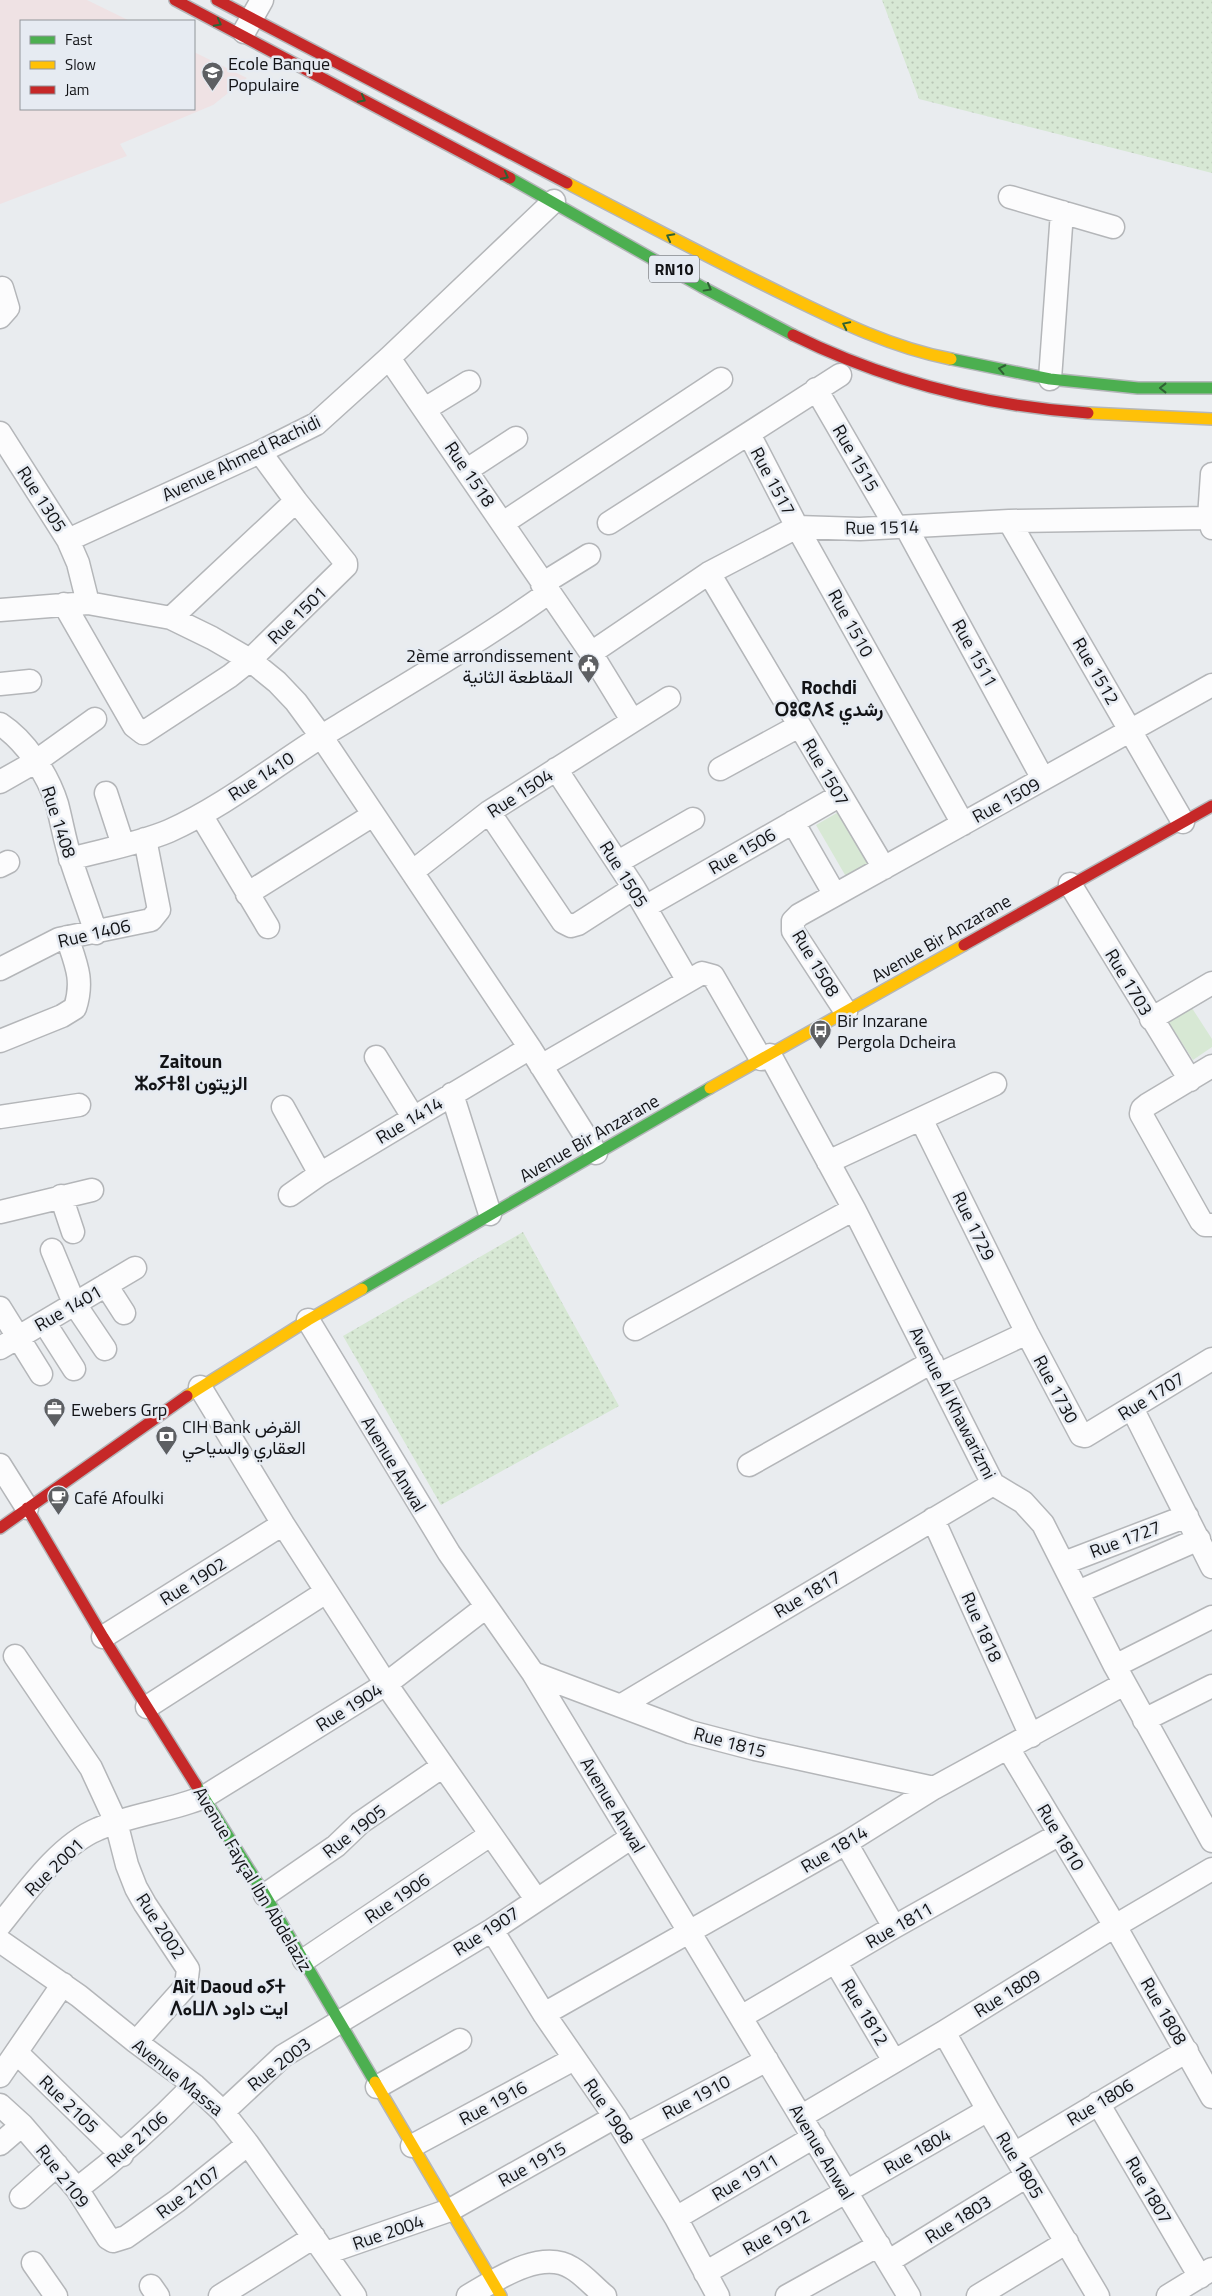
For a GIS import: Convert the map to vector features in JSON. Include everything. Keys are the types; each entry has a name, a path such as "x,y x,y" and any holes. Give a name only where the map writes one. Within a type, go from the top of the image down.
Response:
{"street":[{"name":"RN10","path":"175,0 252,18 554,201 751,312 820,348 862,366 955,395 1013,406 1076,413 1212,419"},
{"name":"RN10","path":"218,0 741,274 863,333 929,355 1050,379 1138,388 1212,388"},
{"path":"1010,197 1113,227"},
{"name":"Avenue Ahmed Rachidi","path":"68,540 260,452 316,424 389,358 554,201"},
{"path":"1050,379 1062,212"},
{"path":"0,317 8,308 2,288"},
{"name":"Rue 1518","path":"389,358 504,523 545,589"},
{"path":"609,524 840,375"},
{"path":"504,523 721,379"},
{"path":"425,409 469,382"},
{"name":"Rue 1515","path":"816,389 901,527"},
{"name":"Rue 1305","path":"0,433 68,540"},
{"name":"Rue 1517","path":"748,434 797,527"},
{"path":"467,470 516,438"},
{"path":"170,618 296,501 260,452"},
{"path":"1210,523 1212,474"},
{"name":"Rue 1501","path":"64,604 134,726 144,733 230,676 250,660 343,569 346,563 296,501"},
{"name":"Rue 1514","path":"591,653 710,572 797,527 860,529 1009,521 1210,523"},
{"name":"Rue 1512","path":"1009,521 1183,822"},
{"name":"Rue 1510","path":"797,527 963,824"},
{"name":"Rue 1511","path":"901,527 1043,778"},
{"path":"68,540 78,562 88,603"},
{"name":"Rue 1410","path":"70,859 168,831 200,815 321,736 507,623 545,589 589,555"},
{"name":"Rue 1507","path":"710,572 839,796 884,868"},
{"path":"545,589 591,653 632,720"},
{"path":"0,610 88,603 170,618 212,638 250,660 277,682 296,702 321,736 535,1057 596,1153"},
{"path":"0,684 30,681"},
{"name":"Rue 1509","path":"799,915 1212,685"},
{"name":"Rue 1504","path":"412,872 489,812 669,698"},
{"path":"0,782 35,762 95,718"},
{"name":"Rue 1408","path":"0,724 16,737 35,762 57,804 70,859 96,932"},
{"path":"720,769 799,726"},
{"name":"Rue 1505","path":"556,769 618,862 688,982"},
{"path":"106,793 123,845"},
{"name":"Rue 1506","path":"489,812 563,922 571,926 640,898 793,822 839,796"},
{"name":"Avenue Bir Anzarane","path":"0,1528 200,1387 308,1320 596,1153 1070,884 1212,806"},
{"path":"200,815 268,927"},
{"path":"247,894 373,815"},
{"path":"618,862 693,819"},
{"path":"793,822 835,895"},
{"name":"Rue 1406","path":"0,969 47,945 67,938 152,920 159,910 144,839"},
{"name":"Rue 1703","path":"1070,884 1190,1080"},
{"name":"Rue 1508","path":"799,915 793,921 793,930 846,1012"},
{"path":"0,1041 62,1016 75,1008 80,993 78,971 67,938"},
{"path":"535,1057 688,982 702,973 714,976 766,1057"},
{"path":"1152,1019 1210,990"},
{"path":"376,1057 413,1117"},
{"name":"Rue 1414","path":"290,1195 320,1174 452,1094 535,1057"},
{"name":"Avenue Al Khawarizmi","path":"766,1057 854,1209 993,1484 1023,1502 1043,1524 1144,1720 1203,1806 1212,1841"},
{"path":"1212,1066 1147,1105 1142,1109 1141,1114 1201,1221 1205,1225 1212,1225"},
{"path":"828,1162 995,1084"},
{"path":"452,1094 490,1214"},
{"path":"0,1117 79,1105"},
{"path":"283,1107 320,1174"},
{"name":"Rue 1729","path":"921,1119 1027,1333"},
{"path":"0,1212 92,1190"},
{"path":"61,1196 73,1232"},
{"path":"635,1329 854,1209"},
{"path":"52,1250 74,1303 106,1349"},
{"name":"Rue 1401","path":"9,1342 136,1268"},
{"path":"106,1285 124,1313"},
{"path":"0,1308 9,1342 40,1374"},
{"name":"Avenue Anwal","path":"308,1320 443,1545 533,1674 802,2116 909,2296"},
{"path":"44,1322 74,1369"},
{"path":"749,1465 935,1368 1027,1333"},
{"name":"Rue 1730","path":"1027,1333 1078,1431 1085,1436 1090,1434"},
{"name":"Rue 1707","path":"1090,1434 1212,1359"},
{"path":"200,1387 283,1524 386,1684 536,1899"},
{"path":"1132,1408 1212,1567"},
{"name":"Avenue Fayçal Ibn Abdelaziz","path":"0,1465 103,1637 265,1895 497,2289"},
{"name":"Rue 1817","path":"622,1705 993,1484"},
{"name":"Rue 1727","path":"1064,1563 1187,1516"},
{"name":"Rue 1818","path":"932,1519 1031,1736"},
{"name":"Rue 1902","path":"103,1637 283,1524"},
{"path":"1078,1592 1199,1539"},
{"path":"147,1707 326,1592"},
{"name":"Rue 1904","path":"204,1797 386,1684 486,1607"},
{"name":"Rue 1814","path":"544,2014 846,1843 934,1788 1031,1736 1120,1675 1212,1617"},
{"name":"Rue 2002","path":"15,1656 91,1768 116,1822 127,1865 136,1888 188,1969 189,1976 186,1986 136,2042"},
{"name":"Rue 1815","path":"533,1674 622,1705 699,1735 934,1788"},
{"path":"1144,1720 1212,1686"},
{"name":"Rue 1810","path":"1008,1748 1058,1835 1115,1926"},
{"name":"Rue 1905","path":"265,1895 336,1846 360,1823 443,1766"},
{"name":"Rue 2001","path":"0,1925 42,1874 71,1846 96,1829 116,1822 163,1811 204,1797"},
{"name":"Rue 1906","path":"304,1960 490,1835"},
{"name":"Rue 1811","path":"741,2018 894,1927 1058,1835"},
{"name":"Rue 1907","path":"339,2022 492,1930 632,1837"},
{"path":"846,1843 894,1927"},
{"name":"Rue 1809","path":"802,2116 1212,1869"},
{"name":"Rue 1808","path":"1115,1926 1212,2097"},
{"name":"Rue 1908","path":"492,1930 544,2014 620,2126 676,2218 718,2296"},
{"name":"Avenue Massa","path":"0,1941 63,1984 194,2086 223,2112 248,2144 355,2296"},
{"name":"Rue 1812","path":"836,1963 894,2061"},
{"path":"0,2076 63,1984"},
{"name":"Rue 2003","path":"223,2112 283,2056 339,2022"},
{"name":"Rue 1805","path":"944,2032 1098,2296"},
{"path":"377,2087 460,2040"},
{"name":"Rue 1806","path":"1014,2154 1187,2051"},
{"name":"Rue 2105","path":"17,2053 122,2155"},
{"name":"Rue 1916","path":"412,2146 574,2059"},
{"name":"Rue 1910","path":"620,2126 767,2060"},
{"name":"Rue 2106","path":"77,2189 122,2155 194,2086"},
{"name":"Rue 1807","path":"1098,2103 1206,2273"},
{"name":"Rue 2109","path":"0,2105 57,2164 77,2189 108,2238 113,2241 126,2237"},
{"name":"Rue 1804","path":"846,2192 988,2110"},
{"path":"0,2144 22,2126"},
{"name":"Rue 1915","path":"450,2210 620,2126"},
{"name":"Rue 1911","path":"676,2218 814,2137"},
{"name":"Rue 2107","path":"126,2237 177,2201 248,2144"},
{"path":"21,2197 57,2164"},
{"name":"Rue 1803","path":"787,2296 884,2253 1027,2176"},
{"name":"Rue 1912","path":"705,2273 846,2192"},
{"name":"Rue 2004","path":"220,2296 320,2245 450,2210"},
{"path":"978,2296 1067,2242"},
{"path":"33,2263 56,2296"},
{"path":"468,2296 497,2289 514,2269 556,2263 572,2267 604,2296"},
{"path":"1168,2296 1206,2273"}],"shaded area":[{"name":"Ecole Banque Populaire","path":"0,0 87,0 128,20 20,20 20,110 195,110 195,52 247,78 213,105 120,144 127,156 0,204"}],"green space":[{"path":"882,0 1212,0 1212,173 919,99"},
{"path":"842,810 874,865 848,880 816,825"},
{"path":"1190,1005 1212,1039 1212,1047 1193,1060 1167,1020"},
{"path":"523,1232 619,1406 441,1505 343,1336"}],"traffic: fast":[{"path":"510,178 702,287 793,335"},
{"path":"951,359 1050,379 1138,388 1212,388"},
{"path":"362,1289 710,1088"},
{"path":"196,1785 265,1895 375,2082"}],"traffic: slow":[{"path":"567,183 827,315 888,341 951,359"},
{"path":"1088,413 1212,419"},
{"path":"710,1088 964,945"},
{"path":"187,1396 308,1320 362,1289"},
{"path":"375,2082 501,2296"}],"traffic: jam":[{"path":"175,0 510,178"},
{"path":"217,0 567,183"},
{"path":"793,335 864,366 937,389 1012,404 1088,413"},
{"path":"964,945 1212,806"},
{"path":"0,1528 187,1396"},
{"path":"27,1508 103,1637 196,1785"}],"place":[{"name":"Ecole Banque Populaire","path":"212,92"},
{"name":"2ème arrondissement المقاطعة الثانية","path":"589,684"},
{"name":"Bir Inzarane Pergola Dcheira","path":"821,1049"},
{"name":"Ewebers Grp","path":"55,1428"},
{"name":"CIH Bank القرض العقاري والسياحي","path":"166,1455"},
{"name":"Café Afoulki","path":"58,1516"}],"district":[{"name":"Rochdi ⵔⵓⵛⴷⵉ رشدي","path":"829,697"},
{"name":"Zaitoun ⵣⴰⵢⵜⵓⵏ الزيتون","path":"191,1071"},
{"name":"Ait Daoud ⴰⵢⵜ ⴷⴰⵡⴷ ايت داود","path":"229,1996"}]}
